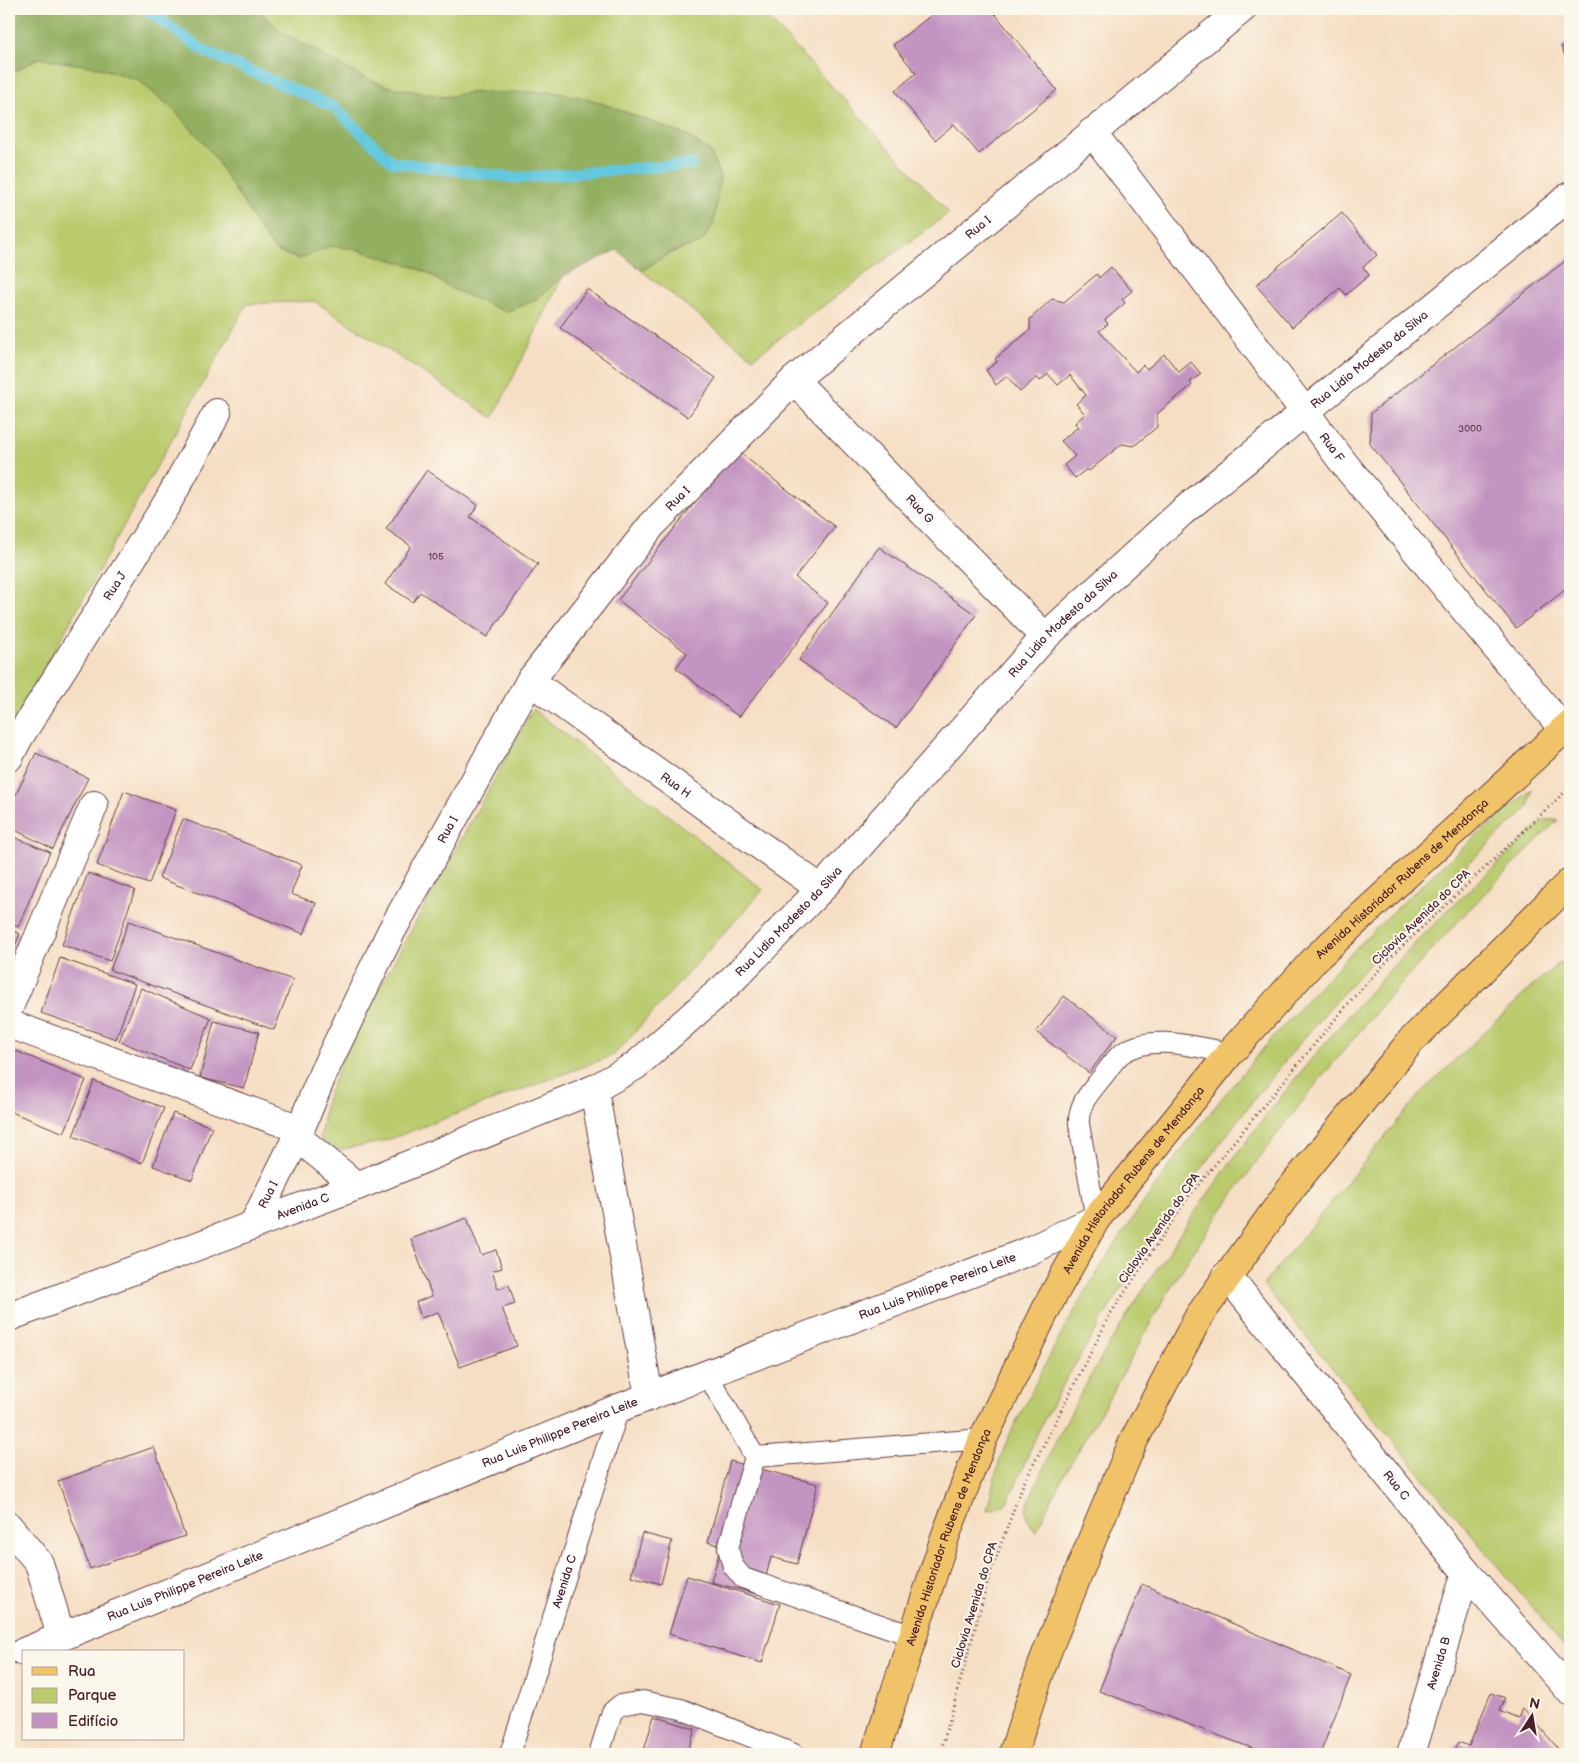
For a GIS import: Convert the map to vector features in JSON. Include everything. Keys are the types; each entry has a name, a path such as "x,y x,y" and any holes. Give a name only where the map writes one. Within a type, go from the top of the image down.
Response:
{"main road":[{"name":"Avenida Historiador Rubens de Mendonça","path":"875,1754 945,1537 983,1438 1051,1299 1096,1219 1230,1054 1316,958 1568,730"},
{"path":"1013,1754 1045,1657 1133,1442 1199,1316 1292,1187 1411,1041 1570,882"}],"street":[{"name":"Rua I","path":"253,1225 298,1133 324,1071 391,932 530,682 652,525 794,380 1242,9"},
{"name":"Rua F","path":"1092,132 1305,413 1568,730"},
{"name":"Rua Lidio Modesto da Silva","path":"594,1089 635,1066 730,983 820,889 1045,637 1182,512 1570,196"},
{"name":"Rua G","path":"794,380 1045,637"},
{"name":"Rua J","path":"9,757 18,738 166,505 217,413"},
{"name":"Rua H","path":"530,682 820,889"},
{"path":"9,1007 94,805"},
{"path":"9,1024 298,1133 357,1186"},
{"path":"594,1089 649,1396"},
{"name":"Avenida C","path":"9,1317 357,1186 594,1089"},
{"name":"Rua Luis Philippe Pereira Leite","path":"29,1650 649,1396 1029,1251 1096,1219"},
{"name":"Rua C","path":"1227,1275 1466,1572 1570,1691"},
{"path":"9,1527 38,1563 61,1636"},
{"name":"Avenida B","path":"1411,1754 1466,1572"},
{"name":"Rua Luis Philippe Pereira Leite","path":"9,1658 22,1653"}],"lane":[{"path":"1096,1219 1078,1113 1083,1101 1120,1055 1134,1047 1166,1043 1230,1054"},
{"path":"707,1374 755,1457 728,1548 733,1566 744,1578 913,1636"},
{"name":"Avenida C","path":"510,1754 619,1408"},
{"path":"755,1457 983,1438"},
{"path":"599,1754 612,1712 620,1705 643,1701 658,1703 722,1724 736,1732 794,1754"}],"path":[{"name":"Ciclovia Avenida do CPA","path":"940,1754 990,1574 1022,1487 1116,1306 1189,1196 1352,999 1393,955 1570,787"}],"green space":[{"path":"9,9 259,9 281,32 362,77 390,87 446,97 467,93 552,92 590,99 686,135 710,152 720,177 714,223 701,243 678,249 657,260 642,271 617,250 563,276 534,301 506,312 452,289 426,272 356,249 331,246 299,259 277,251 261,231 213,155 198,136 174,110 138,80 97,67 38,58 9,75"},
{"path":"259,9 760,9 949,213 753,358 642,271 670,254 701,243 720,177 710,151 686,135 590,99 552,92 467,93 446,97 390,87 362,77 281,32"},
{"path":"38,58 97,67 138,80 174,110 198,136 213,155 261,231 277,252 299,259 331,245 356,249 426,272 452,289 534,301 563,276 493,418 314,301 247,304 9,732 9,75"},
{"path":"533,709 763,890 614,1055 382,1142 337,1150 320,1139 326,1100 348,1045"},
{"path":"1532,789 1526,810 1409,922 1300,1042 1250,1105 1201,1170 1111,1305 1045,1418 1007,1502 1003,1506 987,1511 996,1471 1008,1438 1059,1338 1128,1226 1177,1156 1229,1089 1343,961 1404,901"},
{"path":"1546,820 1558,820 1508,869 1412,971 1321,1078 1236,1190 1196,1248 1163,1301 1062,1478 1036,1532 1028,1520 1026,1509 1066,1422 1130,1311 1209,1192 1275,1104 1346,1018 1383,977 1450,908 1540,823"},
{"path":"1570,955 1570,1653 1263,1285 1420,1094 1537,982"}],"building":[{"path":"939,9 991,9 1057,90 979,154 954,124 935,140 895,91 916,73 893,45"},
{"path":"1570,42 1570,67 1561,47"},
{"path":"1342,213 1377,255 1363,267 1369,275 1346,295 1340,288 1292,327 1256,285"},
{"path":"1570,257 1570,586 1516,628 1370,444 1371,413"},
{"path":"1111,267 1132,291 1122,299 1125,303 1105,320 1108,324 1099,331 1136,372 1143,365 1147,369 1164,354 1179,372 1191,362 1201,374 1190,382 1192,385 1157,414 1157,427 1134,446 1122,444 1089,471 1087,469 1075,478 1064,465 1075,456 1061,441 1078,427 1075,423 1085,414 1076,404 1086,395 1070,375 1058,385 1048,374 1040,381 1037,377 1020,392 1007,376 996,385 986,370 997,362 995,359 1030,330 1030,319 1052,299 1064,302 1097,274 1099,278"},
{"path":"587,289 716,378 688,417 560,328"},
{"path":"736,450 835,527 795,577 828,603 739,717 676,668 687,653 618,600"},
{"path":"427,470 478,505 470,517 538,564 487,637 420,592 413,602 385,584 411,546 386,529"},
{"path":"879,547 976,615 896,728 799,660"},
{"path":"36,753 88,778 53,849 9,827 9,809"},
{"path":"124,791 176,810 149,884 97,865"},
{"path":"183,819 302,865 291,894 316,903 304,934 159,878"},
{"path":"9,835 50,852 18,927 9,923"},
{"path":"88,873 135,890 110,961 62,945"},
{"path":"129,921 293,980 274,1030 110,970"},
{"path":"9,928 20,934 9,959"},
{"path":"60,958 135,984 116,1039 41,1013"},
{"path":"141,988 211,1018 190,1070 119,1041"},
{"path":"1064,996 1117,1036 1089,1073 1036,1032"},
{"path":"214,1021 259,1032 244,1088 200,1078"},
{"path":"16,1051 86,1080 64,1133 9,1111 9,1068"},
{"path":"94,1081 164,1108 142,1163 73,1136"},
{"path":"173,1113 212,1127 192,1180 153,1166"},
{"path":"467,1218 481,1255 496,1250 502,1268 492,1271 498,1289 509,1285 515,1304 502,1308 517,1346 460,1367 438,1312 421,1318 416,1302 432,1296 411,1239"},
{"path":"154,1447 185,1536 90,1569 58,1481"},
{"path":"730,1461 818,1484 797,1564 771,1557 761,1595 711,1582 721,1546 708,1542"},
{"path":"642,1533 672,1541 661,1584 631,1576"},
{"path":"687,1576 780,1604 762,1663 669,1634"},
{"path":"1142,1584 1351,1675 1320,1754 1268,1754 1099,1691"},
{"path":"1491,1693 1505,1698 1500,1711 1519,1719 1523,1708 1563,1754 1452,1754 1458,1742 1469,1746"},
{"path":"654,1716 695,1729 687,1754 643,1754"}],"waterway":[{"path":"145,9 204,51 334,107 392,162 515,178 692,164"}]}
